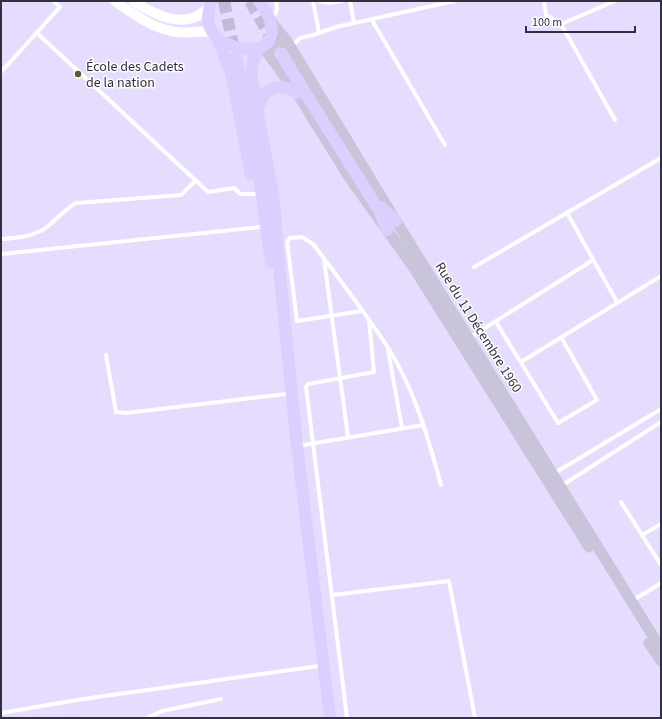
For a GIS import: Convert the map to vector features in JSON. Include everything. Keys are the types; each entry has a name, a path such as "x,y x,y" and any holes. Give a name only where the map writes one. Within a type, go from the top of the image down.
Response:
{"main road":[{"path":"259,1 380,212 387,230"},
{"path":"210,3 208,21 231,73 260,227 275,271"},
{"path":"271,22 270,36 263,49 253,61 251,75 274,202 275,271 286,394 326,718"},
{"path":"215,35 243,49 286,48"},
{"path":"286,48 380,206 396,221"},
{"name":"Rue du 11 Décembre 1960","path":"263,49 297,93 349,177 414,268 661,661"},
{"path":"238,57 256,154 270,249 275,271 330,718"},
{"path":"258,110 260,98 272,88 283,87 297,93"},
{"name":"Rue du 11 Décembre 1960","path":"396,221 661,649"}],"street":[{"path":"115,1 145,21 162,28 176,32 205,31 215,35"},
{"path":"133,1 156,13 178,21 196,18 210,3"}],"lane":[{"path":"1,72 60,7 53,1"},
{"path":"271,22 277,10 276,1"},
{"path":"313,1 319,33"},
{"path":"319,1 330,3 342,1"},
{"path":"350,1 354,23"},
{"path":"286,48 300,38 354,23 454,1"},
{"path":"544,1 546,16 561,24 615,120"},
{"path":"561,24 615,1"},
{"path":"372,20 445,145"},
{"path":"37,33 208,192 234,188 240,194 255,194"},
{"path":"474,267 661,158"},
{"path":"1,239 32,235 45,228 68,207 76,203 181,195 196,180"},
{"path":"567,213 618,302"},
{"path":"1,254 260,227"},
{"path":"362,311 297,321 287,242 290,238 302,237 313,244 369,320 387,346 410,392 423,424 441,485"},
{"path":"324,259 348,437"},
{"path":"469,338 593,260"},
{"path":"521,362 661,276"},
{"path":"347,718 306,387 308,384 374,372 369,320"},
{"path":"496,322 558,423 597,400 561,337"},
{"path":"387,346 402,428"},
{"path":"106,355 116,412 126,413 286,394"},
{"path":"553,474 661,409"},
{"path":"560,486 661,422"},
{"path":"297,446 423,424"},
{"path":"621,502 661,565"},
{"path":"642,536 661,524"},
{"path":"332,595 449,581 475,718"},
{"path":"632,601 661,583"},
{"path":"1,713 84,699 319,666"},
{"path":"147,718 162,711 221,699"}],"tunnel":[{"path":"224,1 235,55"},
{"path":"250,1 274,43"}],"place":[{"name":"École des Cadets de la nation","path":"78,74"}]}
